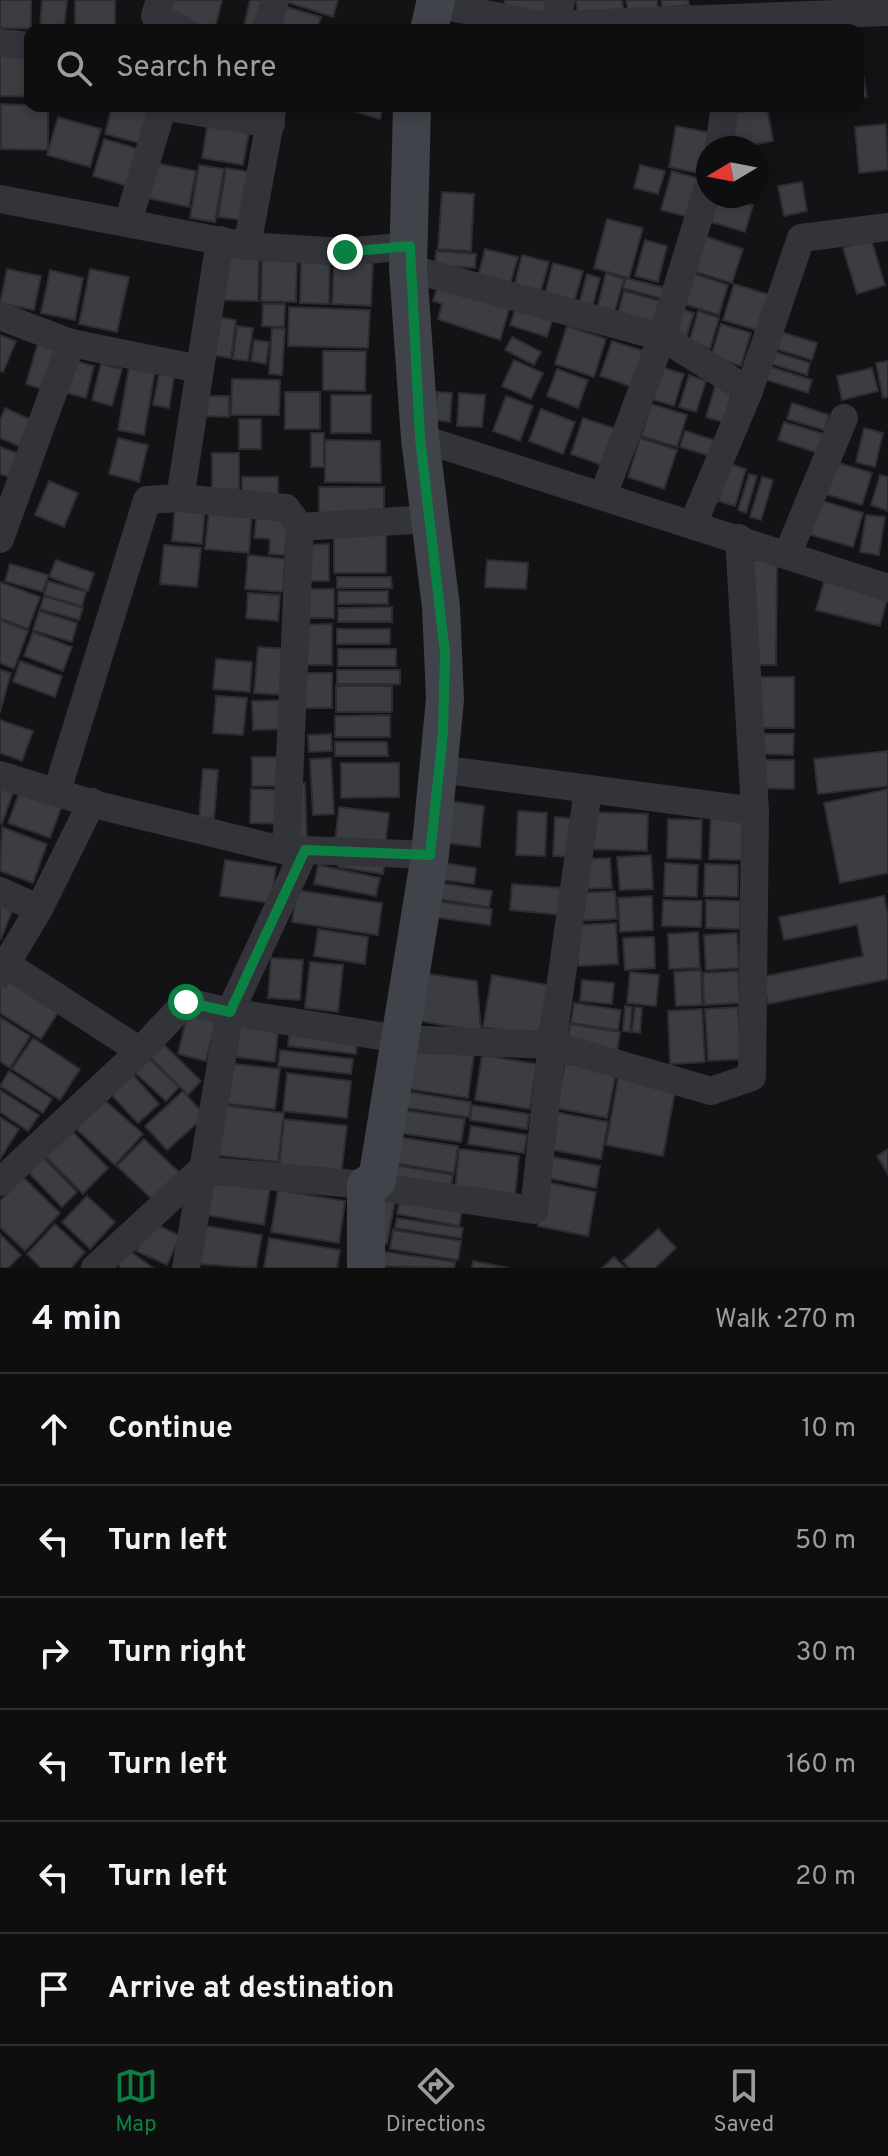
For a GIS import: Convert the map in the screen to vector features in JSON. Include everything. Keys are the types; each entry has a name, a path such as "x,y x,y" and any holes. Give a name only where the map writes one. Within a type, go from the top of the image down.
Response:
{"main road":[{"path":"366,1268 366,1185 377,1180 430,855 444,721 445,653 420,438 409,257 412,112"}],"street":[{"path":"160,0 155,16 169,24"},
{"path":"268,24 275,0"},
{"path":"557,24 561,0"},
{"path":"433,11 527,24"},
{"path":"576,24 888,12"},
{"path":"0,43 24,45"},
{"path":"128,222 160,112"},
{"path":"180,498 199,369 272,115 235,112"},
{"path":"721,136 724,112"},
{"path":"0,199 233,243 409,257 662,337 749,391"},
{"path":"603,496 662,337 702,208"},
{"path":"693,524 749,391 801,238 888,227"},
{"path":"0,316 71,343 199,369"},
{"path":"0,539 71,343"},
{"path":"788,553 844,418"},
{"path":"420,438 788,553 888,588"},
{"path":"57,791 147,500 180,498 286,508 300,527 296,850 230,1012 186,1268"},
{"path":"300,527 429,519"},
{"path":"0,1182 140,1051 186,1002 399,1039 552,1045 711,1091 752,1077 755,811 739,538"},
{"path":"439,769 755,811"},
{"path":"0,775 92,802 296,850 430,855"},
{"path":"95,1268 201,1170 366,1185 534,1210 552,1045 588,790"},
{"path":"92,802 39,909 3,969 140,1051"},
{"path":"0,891 39,909"}],"building":[{"path":"0,0 31,0 31,24 24,24 24,29 0,28"},
{"path":"42,0 67,0 65,24 40,24"},
{"path":"75,0 115,0 115,24 75,24"},
{"path":"168,0 222,0 216,24 196,24 165,16"},
{"path":"250,0 271,0 265,24 244,24"},
{"path":"281,0 338,0 333,17"},
{"path":"505,0 547,0 542,19 503,9"},
{"path":"576,0 622,0 624,13 578,18"},
{"path":"626,0 657,0 658,8 628,11"},
{"path":"661,0 688,0 689,5 662,8"},
{"path":"277,4 321,17 319,24 272,24"},
{"path":"0,51 24,52 24,97 0,96"},
{"path":"1,104 24,105 24,112 48,112 48,150 1,149"},
{"path":"110,112 152,112 143,144 105,134"},
{"path":"356,112 382,112 380,119"},
{"path":"768,112 773,141 768,142 768,136 732,136 728,114"},
{"path":"58,117 101,129 90,167 47,155"},
{"path":"208,120 250,127 243,165 202,158"},
{"path":"886,124 888,170 859,173 855,127"},
{"path":"676,126 711,133 710,136 696,136 696,173 669,167"},
{"path":"104,139 142,150 131,187 93,176"},
{"path":"151,162 196,171 189,207 143,197"},
{"path":"199,165 224,169 215,222 190,218"},
{"path":"640,165 665,171 658,194 634,188"},
{"path":"226,168 250,172 242,220 218,217"},
{"path":"672,171 696,178 693,218 661,210"},
{"path":"802,182 807,211 784,216 778,186"},
{"path":"442,192 474,194 471,251 438,249"},
{"path":"715,208 752,208 745,232 711,222"},
{"path":"607,219 643,228 629,278 594,268"},
{"path":"704,236 743,249 732,283 693,271"},
{"path":"871,239 885,285 857,294 843,248"},
{"path":"645,240 667,246 658,282 635,276"},
{"path":"485,249 518,257 510,285 478,277"},
{"path":"436,251 476,254 475,268 435,265"},
{"path":"522,255 549,262 540,294 514,287"},
{"path":"223,257 259,258 258,301 221,300"},
{"path":"262,258 297,260 296,302 261,301"},
{"path":"301,258 330,260 329,304 300,303"},
{"path":"334,258 373,260 371,306 332,304"},
{"path":"553,263 583,271 573,306 544,298"},
{"path":"7,269 41,276 34,310 0,303"},
{"path":"90,269 129,277 117,332 79,324"},
{"path":"50,270 83,278 75,320 41,313"},
{"path":"606,273 624,279 613,317 596,313"},
{"path":"587,274 600,278 591,312 578,308"},
{"path":"694,274 728,285 719,315 684,304"},
{"path":"626,278 666,288 663,299 623,288"},
{"path":"439,283 510,307 500,340 438,319 442,304 433,301"},
{"path":"734,284 770,295 759,331 723,320"},
{"path":"624,291 663,302 655,330 616,320"},
{"path":"263,304 285,304 284,327 262,326"},
{"path":"289,307 370,310 368,348 288,346"},
{"path":"515,309 552,321 547,337 510,325"},
{"path":"681,309 694,313 686,339 673,335"},
{"path":"698,311 719,318 710,349 689,343"},
{"path":"211,316 236,320 231,358 205,354"},
{"path":"721,324 751,333 741,366 711,356"},
{"path":"237,326 253,328 248,361 233,359"},
{"path":"567,326 606,339 594,377 555,364"},
{"path":"272,328 285,329 282,375 269,374"},
{"path":"771,329 817,343 812,360 766,346"},
{"path":"0,335 16,341 3,372 0,371"},
{"path":"512,337 541,352 534,365 505,350"},
{"path":"39,339 62,346 48,391 26,384"},
{"path":"254,340 269,342 266,364 251,361"},
{"path":"612,341 643,351 632,387 600,376"},
{"path":"766,349 810,363 807,375 762,361"},
{"path":"323,351 366,351 365,391 323,390"},
{"path":"68,359 94,366 86,398 59,391"},
{"path":"514,360 543,373 531,399 502,386"},
{"path":"130,361 156,366 144,435 118,430"},
{"path":"888,361 888,397 883,398 876,363"},
{"path":"101,364 122,369 112,406 92,400"},
{"path":"761,364 812,380 808,393 757,377"},
{"path":"658,366 684,374 674,406 648,398"},
{"path":"872,368 878,391 842,400 837,376"},
{"path":"557,369 588,380 578,408 547,396"},
{"path":"159,374 174,377 169,408 153,405"},
{"path":"689,375 706,381 696,412 679,407"},
{"path":"232,379 280,380 279,415 231,415"},
{"path":"716,383 734,388 723,422 706,417"},
{"path":"285,392 320,392 320,429 285,429"},
{"path":"437,392 452,393 450,422 435,420"},
{"path":"459,393 485,395 482,427 457,426"},
{"path":"331,395 371,395 371,433 331,433"},
{"path":"200,396 229,396 229,417 200,416"},
{"path":"506,396 533,406 520,441 493,431"},
{"path":"792,403 829,415 824,430 787,419"},
{"path":"651,404 687,415 677,447 641,436"},
{"path":"5,408 36,422 25,449 0,438 0,421"},
{"path":"541,409 575,422 563,454 529,441"},
{"path":"583,418 620,430 607,467 571,454"},
{"path":"239,419 261,419 261,449 239,449"},
{"path":"784,422 824,434 818,453 778,440"},
{"path":"864,428 883,433 875,467 856,462"},
{"path":"685,431 714,440 710,456 680,447"},
{"path":"311,433 324,433 324,467 311,467"},
{"path":"118,438 148,445 139,482 109,474"},
{"path":"640,438 677,450 664,489 628,477"},
{"path":"325,440 380,441 381,483 325,482"},
{"path":"0,447 17,453 9,477 0,474"},
{"path":"212,453 239,453 239,491 212,491"},
{"path":"832,461 872,473 862,505 822,493"},
{"path":"730,464 746,469 735,506 718,501"},
{"path":"749,474 757,476 746,513 738,510"},
{"path":"880,475 888,477 888,511 871,505"},
{"path":"242,477 278,477 278,503 242,502"},
{"path":"762,477 773,480 761,520 750,517"},
{"path":"49,481 78,493 64,527 35,515"},
{"path":"319,487 384,487 384,521 319,520"},
{"path":"819,500 863,513 853,547 808,534"},
{"path":"175,507 205,510 202,544 172,541"},
{"path":"209,509 252,513 249,553 205,549"},
{"path":"257,512 289,514 285,555 269,554 270,539 254,538"},
{"path":"866,515 885,517 879,555 860,552"},
{"path":"386,532 386,573 334,573 334,533"},
{"path":"329,544 329,581 309,581 309,545"},
{"path":"164,545 201,548 197,587 160,584"},
{"path":"248,555 285,559 283,592 245,589"},
{"path":"56,560 94,573 88,591 49,577"},
{"path":"487,560 528,563 526,589 485,587"},
{"path":"748,560 777,560 776,665 747,665"},
{"path":"10,564 48,575 43,592 5,581"},
{"path":"337,577 391,577 392,588 337,588"},
{"path":"825,578 888,596 880,626 816,610"},
{"path":"48,581 86,592 82,606 44,595"},
{"path":"0,582 40,597 28,629 0,618"},
{"path":"300,589 334,589 334,618 300,618"},
{"path":"338,591 388,591 388,604 338,604"},
{"path":"248,593 280,595 278,621 246,618"},
{"path":"44,596 83,608 79,620 40,609"},
{"path":"392,607 392,622 338,622 338,608"},
{"path":"39,611 77,623 72,642 33,630"},
{"path":"0,620 28,631 14,669 0,663"},
{"path":"332,624 332,665 299,665 299,625"},
{"path":"337,629 390,629 390,644 337,644"},
{"path":"33,632 72,647 63,671 24,656"},
{"path":"258,647 288,649 284,695 254,693"},
{"path":"338,649 396,649 396,666 338,666"},
{"path":"216,659 252,662 250,692 213,689"},
{"path":"20,661 62,676 55,697 13,682"},
{"path":"0,670 11,673 0,712"},
{"path":"337,670 400,670 400,684 337,684"},
{"path":"296,673 332,673 332,708 296,708"},
{"path":"758,677 794,677 794,728 757,728"},
{"path":"336,686 392,686 392,712 336,712"},
{"path":"216,696 247,698 243,735 213,733"},
{"path":"284,700 285,729 253,730 252,701"},
{"path":"390,715 390,737 335,737 335,716"},
{"path":"0,720 33,731 22,761 0,753"},
{"path":"331,734 332,751 309,752 308,735"},
{"path":"759,734 794,734 793,755 759,754"},
{"path":"335,742 387,742 388,756 335,756"},
{"path":"888,751 888,786 818,794 814,759"},
{"path":"252,757 287,757 287,786 252,786"},
{"path":"331,758 334,814 313,815 310,759"},
{"path":"755,760 794,760 794,789 755,788"},
{"path":"341,763 399,763 399,797 341,798"},
{"path":"203,769 218,770 214,819 199,818"},
{"path":"0,778 16,784 2,824 0,823"},
{"path":"292,783 305,783 307,844 294,844"},
{"path":"22,785 64,800 50,838 8,823"},
{"path":"251,789 285,790 284,824 250,823"},
{"path":"888,789 888,873 840,883 824,803"},
{"path":"451,801 484,806 480,847 446,843"},
{"path":"339,807 389,813 385,847 335,841"},
{"path":"518,811 547,813 545,856 516,855"},
{"path":"587,812 648,814 647,851 586,849"},
{"path":"711,815 743,816 742,860 709,859"},
{"path":"555,817 578,819 576,857 553,856"},
{"path":"668,819 702,820 701,859 667,858"},
{"path":"2,827 47,844 33,883 0,871"},
{"path":"340,854 385,860 383,874 338,867"},
{"path":"651,855 653,889 620,890 617,857"},
{"path":"610,858 612,888 581,889 579,859"},
{"path":"225,860 276,867 271,903 220,896"},
{"path":"444,863 476,868 474,884 442,880"},
{"path":"665,863 698,865 697,897 664,896"},
{"path":"705,864 738,865 738,897 704,896"},
{"path":"318,865 380,878 376,896 314,884"},
{"path":"435,882 492,891 489,907 432,898"},
{"path":"512,884 564,888 562,915 510,910"},
{"path":"297,890 382,903 378,935 292,922"},
{"path":"615,891 617,919 578,921 577,893"},
{"path":"0,895 16,901 1,939 0,938"},
{"path":"652,896 653,930 620,932 618,898"},
{"path":"884,896 888,917 888,979 768,1004 762,977 863,956 857,925 784,940 779,917"},
{"path":"428,900 492,909 490,925 426,916"},
{"path":"663,900 702,901 701,927 662,926"},
{"path":"706,900 740,901 740,929 706,928"},
{"path":"616,923 618,964 578,966 576,925"},
{"path":"318,929 368,937 365,964 314,956"},
{"path":"698,932 700,968 669,969 668,934"},
{"path":"737,933 739,968 706,970 704,935"},
{"path":"654,937 655,968 625,970 623,938"},
{"path":"271,958 303,960 300,1000 268,998"},
{"path":"310,962 343,965 338,1012 305,1008"},
{"path":"701,970 702,1005 676,1006 674,972"},
{"path":"6,971 62,1006 41,1039 0,1013 0,980"},
{"path":"738,971 740,1003 704,1005 703,973"},
{"path":"630,972 659,975 656,1006 627,1003"},
{"path":"429,974 477,981 481,1032 420,1021"},
{"path":"492,975 548,985 539,1037 483,1027"},
{"path":"582,980 614,983 612,1004 580,1001"},
{"path":"574,1003 621,1010 618,1030 571,1023"},
{"path":"189,1006 218,1013 206,1061 178,1054"},
{"path":"625,1006 632,1007 630,1032 623,1031"},
{"path":"635,1007 642,1008 640,1033 632,1032"},
{"path":"738,1007 741,1059 708,1061 705,1009"},
{"path":"702,1009 705,1062 670,1064 668,1011"},
{"path":"0,1017 30,1036 10,1068 0,1061"},
{"path":"232,1017 279,1023 275,1062 228,1056"},
{"path":"570,1024 620,1032 616,1056 566,1048"},
{"path":"290,1027 358,1034 356,1054 288,1046"},
{"path":"33,1038 80,1069 60,1100 12,1069"},
{"path":"158,1039 201,1081 188,1095 145,1052"},
{"path":"409,1045 474,1055 468,1098 403,1088"},
{"path":"280,1050 353,1059 351,1074 278,1066"},
{"path":"143,1053 179,1087 166,1101 130,1068"},
{"path":"482,1055 537,1064 530,1109 475,1100"},
{"path":"226,1063 280,1069 275,1109 221,1103"},
{"path":"565,1063 616,1073 607,1118 556,1108"},
{"path":"128,1069 159,1104 138,1123 106,1089"},
{"path":"9,1071 52,1099 43,1113 0,1086"},
{"path":"287,1073 351,1081 347,1118 283,1111"},
{"path":"619,1074 676,1086 663,1156 606,1145"},
{"path":"0,1090 39,1115 28,1131 0,1112"},
{"path":"183,1091 205,1116 167,1150 145,1126"},
{"path":"403,1091 471,1102 469,1117 400,1107"},
{"path":"101,1097 143,1134 115,1165 74,1127"},
{"path":"220,1105 284,1113 278,1162 214,1155"},
{"path":"472,1105 529,1114 527,1129 470,1120"},
{"path":"401,1110 465,1119 461,1142 398,1133"},
{"path":"555,1112 608,1122 601,1159 548,1149"},
{"path":"0,1117 19,1129 0,1159"},
{"path":"284,1119 347,1126 341,1175 279,1168"},
{"path":"471,1126 527,1135 524,1153 468,1144"},
{"path":"69,1128 108,1168 83,1194 43,1154"},
{"path":"392,1136 458,1146 454,1173 387,1162"},
{"path":"144,1139 180,1173 154,1201 117,1166"},
{"path":"459,1149 519,1156 515,1196 455,1189"},
{"path":"888,1149 888,1174 877,1156"},
{"path":"41,1155 77,1192 62,1207 26,1170"},
{"path":"548,1156 600,1166 596,1188 544,1177"},
{"path":"393,1165 453,1175 450,1194 390,1184"},
{"path":"23,1177 60,1213 25,1251 0,1227 0,1201"},
{"path":"212,1178 270,1187 264,1225 206,1215"},
{"path":"546,1182 596,1192 588,1236 538,1226"},
{"path":"278,1190 345,1201 339,1243 271,1232"},
{"path":"87,1196 115,1222 90,1249 62,1222"},
{"path":"374,1197 395,1201 387,1244 368,1239"},
{"path":"400,1199 462,1211 459,1226 397,1214"},
{"path":"397,1218 463,1228 461,1238 395,1228"},
{"path":"149,1221 180,1236 167,1265 136,1251"},
{"path":"55,1224 85,1252 71,1268 41,1268 27,1254"},
{"path":"206,1226 262,1235 256,1268 200,1264"},
{"path":"658,1229 676,1248 655,1268 629,1268 623,1261"},
{"path":"393,1230 461,1241 458,1260 390,1249"},
{"path":"0,1234 21,1255 8,1268 0,1268"},
{"path":"269,1238 340,1250 337,1268 264,1268"},
{"path":"126,1248 153,1268 122,1268 115,1263"},
{"path":"380,1251 455,1262 454,1268 377,1266"},
{"path":"614,1257 625,1268 602,1268"},
{"path":"473,1261 508,1268 472,1268"}],"route":[{"path":"186,1002 230,1012 305,850 430,855 443,733 445,653 420,438 413,304 408,268 410,246 345,252"}]}
